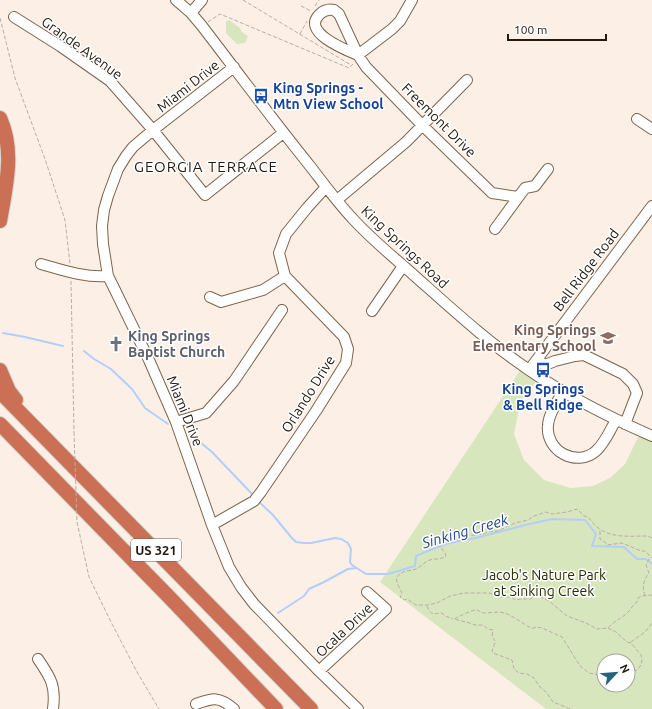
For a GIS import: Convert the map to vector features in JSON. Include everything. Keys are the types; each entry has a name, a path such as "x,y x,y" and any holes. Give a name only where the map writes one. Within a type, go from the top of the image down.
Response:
{"highway":[{"path":"0,118 8,143 9,158 0,221"},
{"path":"0,370 9,391 53,446"},
{"name":"US 321","path":"0,392 311,709"},
{"name":"US 321","path":"0,424 276,709"},
{"path":"0,435 40,465"}],"street":[{"name":"King Springs Road","path":"176,0 191,13 202,26 326,187 351,217 384,250 467,323 529,370 588,406 652,436"},
{"path":"191,13 202,0"},
{"path":"318,16 315,21 316,29 321,35 339,47 358,56 400,21 412,0"},
{"name":"Freemont Drive","path":"318,16 327,10 334,10 339,14 358,56 366,67 422,125 492,192 518,197"},
{"name":"Grande Avenue","path":"14,17 60,46 110,82 153,130 205,195 284,133"},
{"name":"Miami Drive","path":"234,68 153,130 133,147 126,156 118,169 104,210 102,226 105,263 108,276 149,360 176,422 212,525 229,567 241,587 254,604 319,672 358,709"},
{"path":"337,200 406,142 467,80"},
{"path":"637,119 652,129"},
{"path":"494,229 525,188 535,186 548,170"},
{"name":"Orlando Drive","path":"212,525 254,501 346,363 348,349 344,337 285,276 279,253 286,234 326,187"},
{"name":"Bell Ridge Road","path":"529,370 652,206"},
{"path":"41,264 91,276 108,276"},
{"path":"372,311 403,266"},
{"path":"210,297 221,302 263,290 285,276"},
{"path":"176,422 206,413 234,381 282,310"},
{"path":"536,360 545,365 555,361 584,355 623,374 633,384 637,393 621,422 598,450 586,457 573,458 560,453 550,441 548,434 547,426 549,418 564,392"},
{"name":"Ocala Drive","path":"319,672 386,609 367,592"},
{"path":"38,659 50,677 55,697 53,709"},
{"path":"196,704 210,699 216,699 226,702 234,709"}],"path":[{"path":"243,0 352,66"},
{"path":"301,6 318,16"},
{"path":"202,26 220,14 349,68 358,56"},
{"path":"0,18 15,78 45,159 65,220 77,522 89,577 137,672 159,709"},
{"path":"636,671 641,666 642,660 641,655 631,643 627,642 616,632 608,628 597,629 567,616 549,601 537,595 530,599 516,600 510,597 500,597 489,593 464,593 450,596 437,603 416,605 407,599 404,600 400,597 402,593 396,578 403,572 417,569 428,560 443,558 446,556 440,546 448,539 460,540 467,536 498,531 546,512 552,514 577,510 584,516 588,517 600,530 614,536 647,536 652,538"},
{"path":"600,530 600,539 607,545 622,543 641,551 645,551 651,557 646,565 649,573 645,578 643,585 645,596"},
{"path":"608,628 631,610 633,604 637,602 638,598 652,595"},
{"path":"426,605 430,613 442,613 445,616 475,625 483,625 493,630 492,637 495,638 492,651 493,653 512,660 514,669 519,673 527,674 534,678 553,702 570,709"},
{"path":"454,619 473,610 483,614 504,612 531,628 542,628 562,637 580,666 589,673 596,674"},
{"path":"631,643 645,632 652,624"}],"green space":[{"path":"229,20 248,36 245,43 237,44 226,33 226,21"},
{"name":"Jacob's Nature Park at Sinking Creek","path":"521,369 537,380 520,403 514,434 524,460 544,480 571,488 593,486 610,478 625,464 641,431 652,436 652,709 546,709 380,582"}],"waterway":[{"name":"Sinking Creek","path":"3,333 63,346"},
{"name":"Sinking Creek","path":"84,351 111,369 132,389 145,408 168,424"},
{"name":"Sinking Creek","path":"189,433 212,452 254,496"},
{"name":"Sinking Creek","path":"258,501 273,515 296,542 311,543 335,538 341,539 348,543 351,549 350,562 366,574 388,574 415,566 416,556 446,544 552,519 585,520 596,534 592,546 624,547 637,559 646,559 652,564"},
{"path":"278,613 304,596 309,589 348,569 356,568"}],"place":[{"name":"King Springs - Mtn View School","path":"261,96"},
{"name":"King Springs Elementary School","path":"608,338"},
{"name":"King Springs Baptist Church","path":"116,344"},
{"name":"King Springs & Bell Ridge","path":"543,370"}],"district":[{"name":"GEORGIA TERRACE","path":"206,166"}]}
